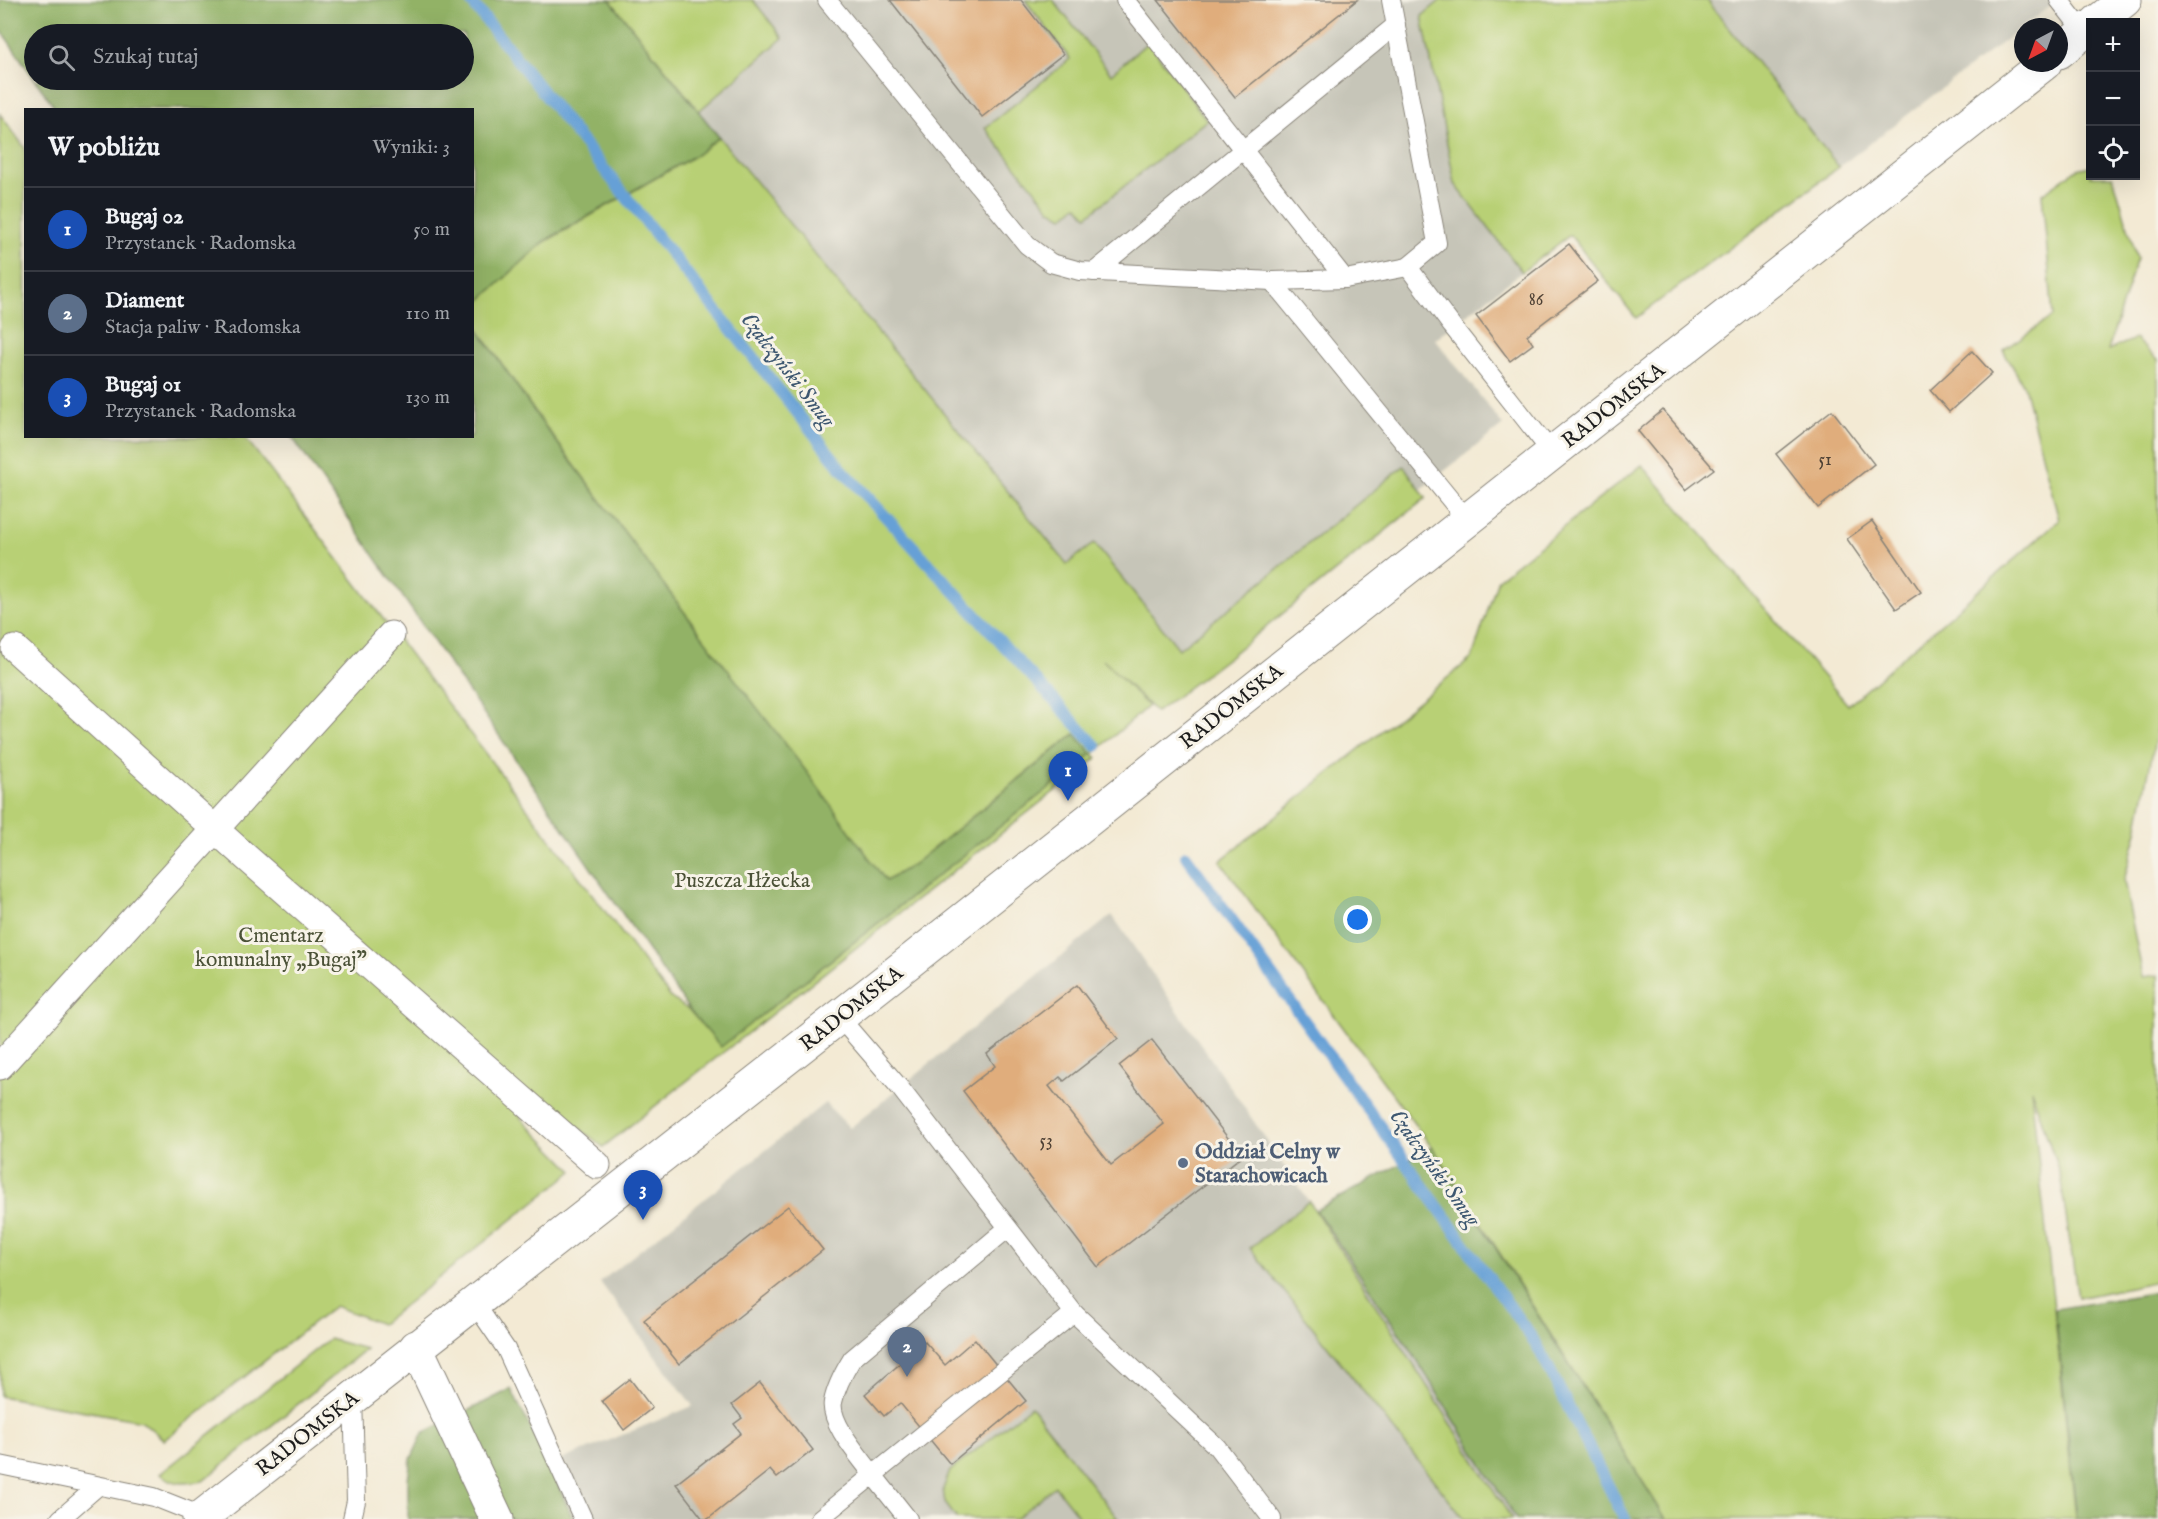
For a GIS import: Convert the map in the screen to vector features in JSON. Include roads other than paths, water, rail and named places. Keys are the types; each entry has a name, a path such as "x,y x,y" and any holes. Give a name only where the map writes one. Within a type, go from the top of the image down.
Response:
{"street":[{"path":"2083,34 2125,0"},
{"name":"RADOMSKA","path":"201,1518 839,1017 2034,72"},
{"path":"0,1066 391,635"},
{"path":"15,649 215,829 597,1165"},
{"path":"416,1347 496,1519"}],"lane":[{"path":"827,0 1027,245 1051,263 1080,271 1272,281 1345,279 1408,267 1437,243 1391,0"},
{"path":"1125,0 1345,279"},
{"path":"2059,0 2083,34"},
{"path":"1094,272 1396,25"},
{"path":"1408,267 1552,453"},
{"path":"1272,281 1467,520"},
{"path":"839,1017 900,1088 1074,1313 1217,1447 1272,1519"},
{"path":"908,1519 837,1424 832,1404 846,1368 852,1359 1008,1228"},
{"path":"474,1302 506,1349 583,1519"},
{"path":"819,1519 1074,1313"},
{"path":"352,1519 356,1501 353,1397"},
{"path":"0,1465 154,1497 201,1518"},
{"path":"60,1519 98,1486"}],"waterway":[{"name":"Czałczyński Smug","path":"470,0 841,468 1096,746"},
{"name":"Czałczyński Smug","path":"1186,856 1537,1345 1625,1519"}],"place":[{"name":"Bugaj 02","path":"1068,801"},
{"name":"Oddział Celny w Starachowicach","path":"1183,1163"},
{"name":"Bugaj 01","path":"643,1220"},
{"name":"Diament","path":"907,1377"}],"park label":[{"name":"Puszcza Iłżecka","path":"742,880"},
{"name":"Cmentarz komunalny „Bugaj”","path":"281,947"}]}
